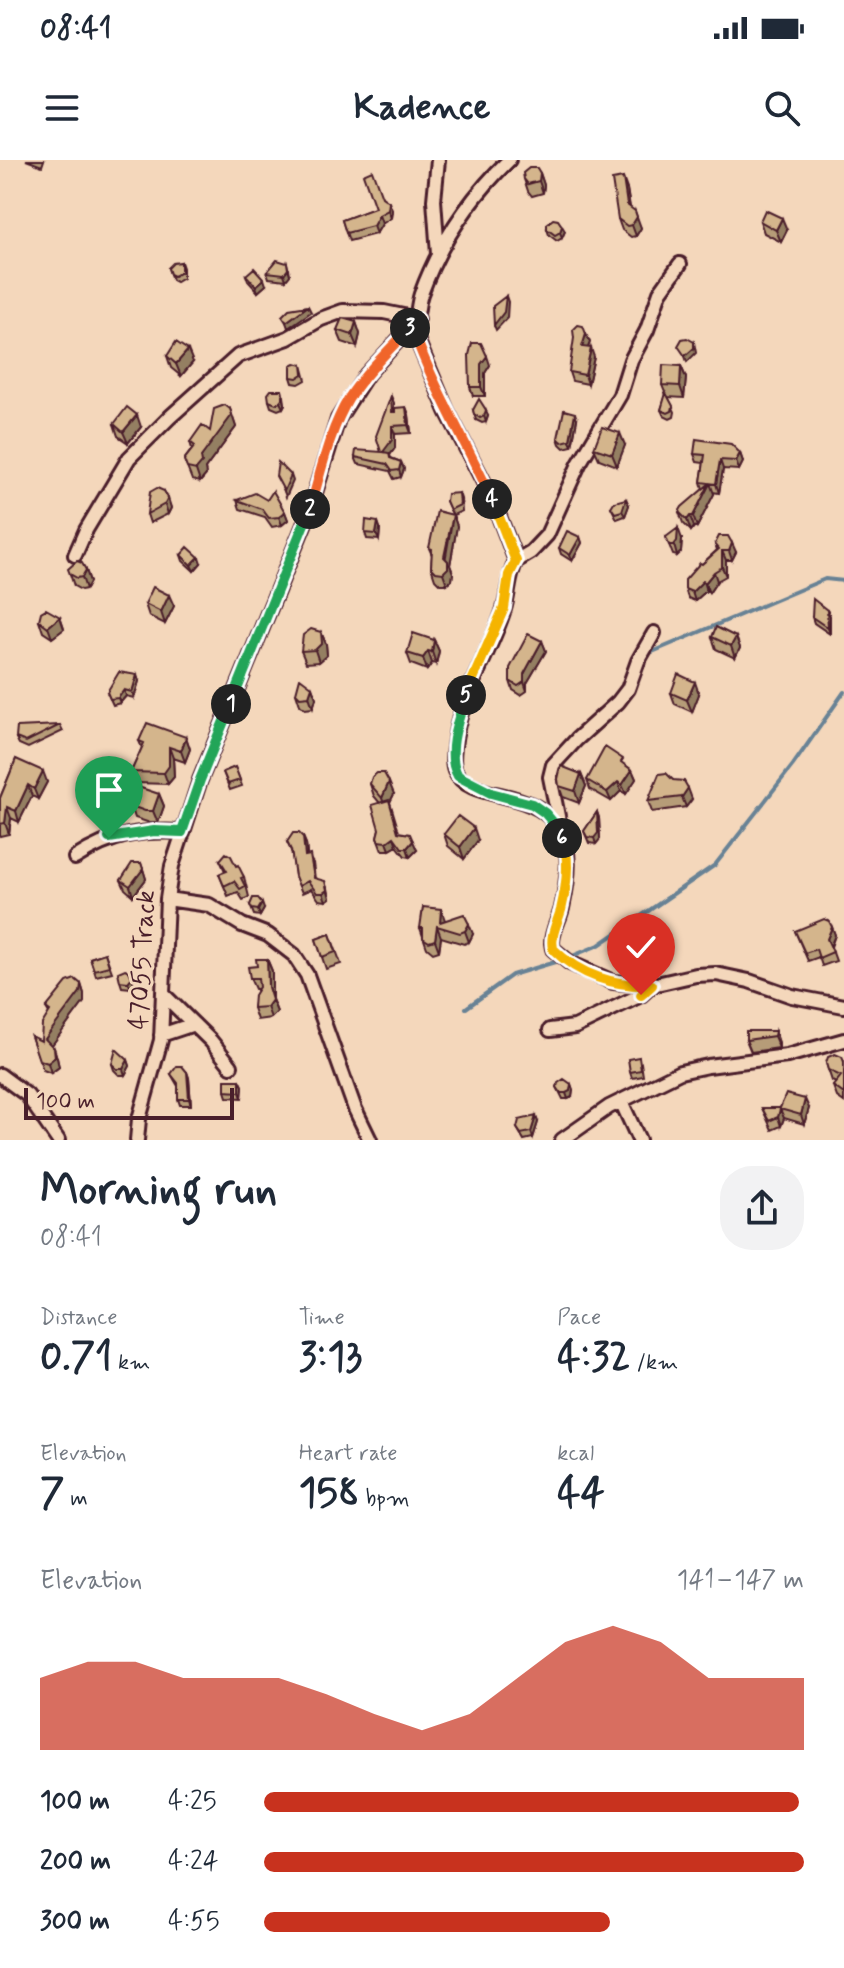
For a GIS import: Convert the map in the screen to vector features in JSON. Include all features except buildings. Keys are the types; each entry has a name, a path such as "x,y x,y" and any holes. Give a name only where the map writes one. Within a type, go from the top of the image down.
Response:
{"street":[{"path":"438,160 434,200 438,254"},
{"path":"509,160 460,215 438,254 419,299 418,319 413,330 447,411 492,498 516,561"},
{"path":"561,832 545,813 532,804 475,787 458,776 454,769 455,736 460,713 504,608 509,575 516,561 531,552 547,535 579,464 620,395 631,360 647,330 660,292 680,264"},
{"path":"75,555 86,530 129,458 238,356 288,338 321,319 343,311 384,312 418,319"},
{"name":"47055 Track","path":"137,1140 139,1119 152,1079 161,1035 167,899 182,832 216,739 308,515 338,419 367,374 418,319"},
{"path":"654,633 638,661 628,689 553,765 550,777 566,847 562,906 552,937 553,949 570,963 598,978 630,985 652,985 696,975 716,974 749,981 792,996 844,1006"},
{"path":"75,858 109,838 154,831 182,832"},
{"path":"167,899 209,905 242,925 268,935 294,955 307,975 355,1109 370,1140"},
{"path":"550,1030 575,1027 641,995 652,985"},
{"path":"163,994 231,1066"},
{"path":"161,1035 194,1024"},
{"path":"562,1140 589,1118 691,1069 787,1056 844,1040"},
{"path":"0,1075 27,1095 58,1140"},
{"path":"621,1101 639,1140"}],"waterway":[{"path":"650,653 825,579 844,581"},
{"path":"466,1008 512,975 599,945 715,865 793,765 844,692"}],"route":[{"path":"109,838 154,831 182,832 216,739 308,515 338,419 367,374 418,319 413,330 419,348 492,498 516,561 509,575 504,608 460,713 455,736 454,769 458,776 475,787 532,804 545,813 561,832 566,847 566,868 562,906 552,937 553,949 570,963 598,978 630,985 652,985 641,995"}]}
